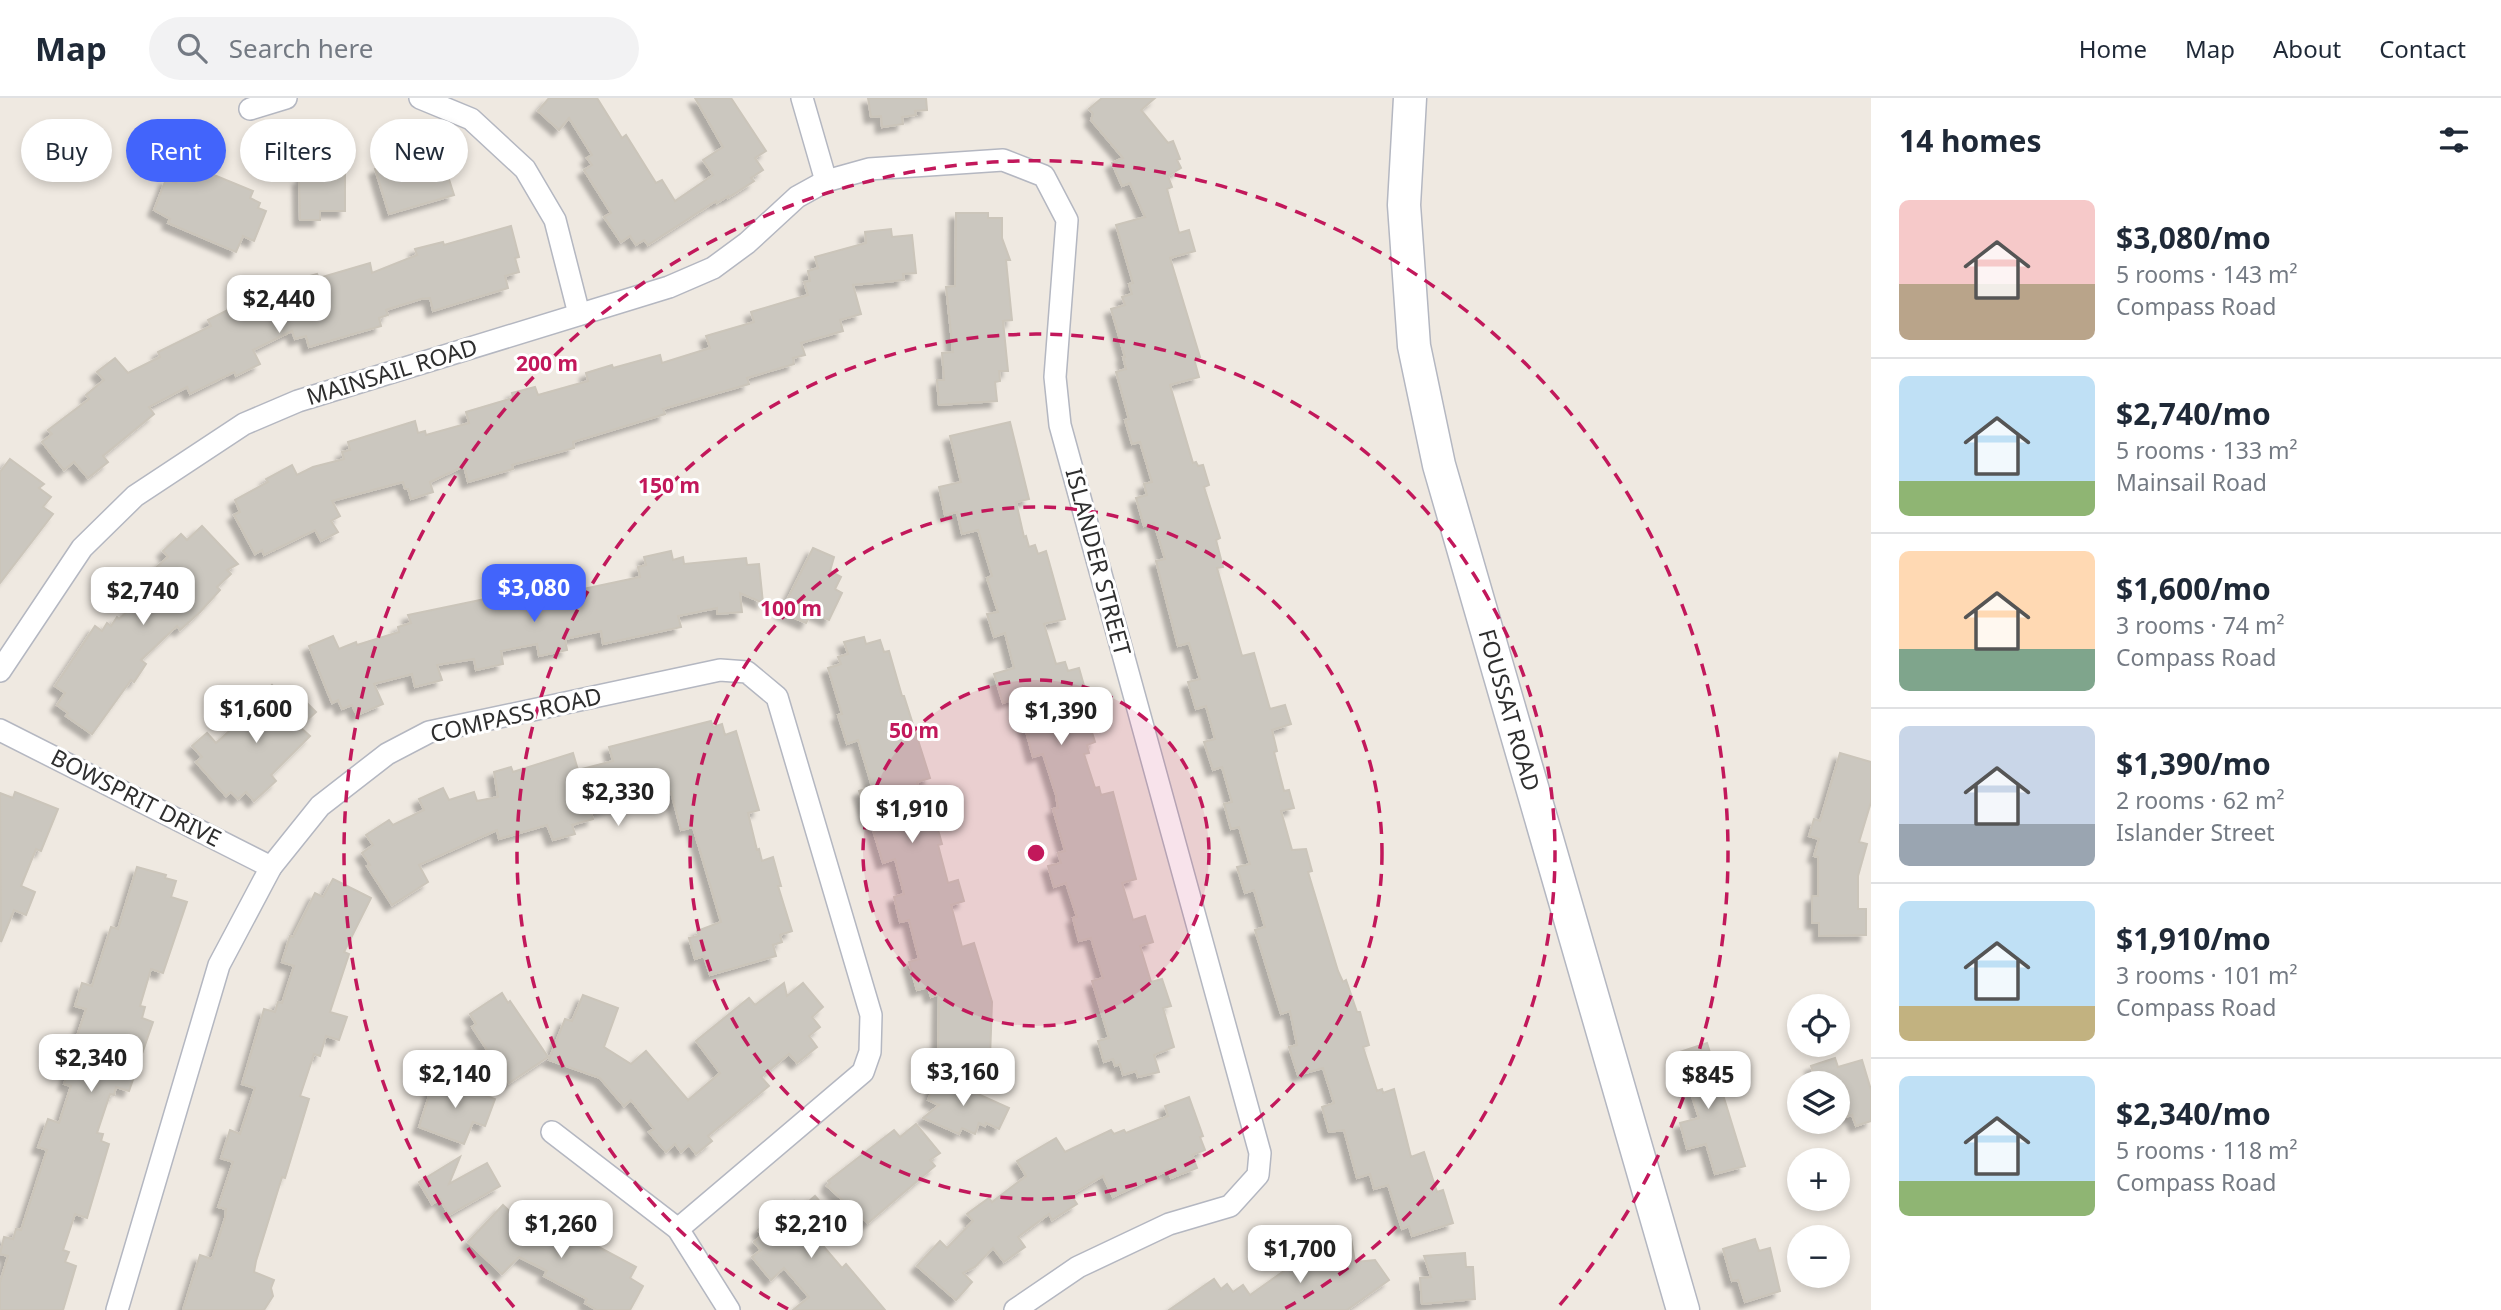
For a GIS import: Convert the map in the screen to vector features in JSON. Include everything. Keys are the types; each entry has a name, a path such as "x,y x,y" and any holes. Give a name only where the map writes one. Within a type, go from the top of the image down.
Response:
{"main road":[{"name":"FOUSSAT ROAD","path":"1410,98 1404,205 1414,346 1439,465 1683,1310"}],"street":[{"path":"250,109 286,98"},
{"path":"420,98 471,119 525,169 555,220 579,314"},
{"path":"802,98 826,181"},
{"name":"MAINSAIL ROAD","path":"0,671 82,548 135,496 244,424 298,401 668,286 713,268 747,243 797,197 826,181 869,169 1003,160 1044,176 1052,188"},
{"name":"ISLANDER STREET","path":"1015,1310 1078,1266 1169,1224 1230,1206 1258,1175 1260,1153 1060,425 1055,377 1066,220 1052,188"},
{"name":"COMPASS ROAD","path":"117,1310 219,965 271,867 320,806 387,754 429,732 720,670 747,671 776,696 871,1015 870,1052 863,1072 678,1229"},
{"name":"BOWSPRIT DRIVE","path":"0,730 271,867"},
{"path":"552,1132 678,1229 729,1310"}],"building":[{"path":"549,98 597,98 622,138 626,135 656,183 662,180 675,201 713,175 703,160 723,147 695,98 731,98 766,151 755,158 763,170 751,178 754,181 728,198 717,203 716,201 648,245 644,240 636,245 630,236 621,242 604,217 611,213 584,170 592,165 587,158 592,155 569,118 559,130 538,111"},
{"path":"868,98 926,98 927,110 915,111 916,115 902,117 903,124 882,127 881,116 871,117"},
{"path":"1102,98 1155,98 1141,110 1168,143 1173,141 1180,159 1177,160 1181,168 1168,176 1172,187 1167,189 1179,233 1189,230 1195,251 1170,258 1200,357 1194,359 1199,377 1170,385 1193,463 1203,465 1209,485 1204,487 1220,538 1216,540 1223,567 1217,568 1242,656 1254,653 1270,709 1285,705 1291,724 1272,730 1277,751 1274,752 1284,791 1289,790 1294,808 1281,811 1292,850 1306,849 1312,871 1308,872 1338,971 1343,982 1346,980 1357,1012 1360,1012 1369,1045 1363,1047 1377,1091 1382,1089 1383,1093 1394,1089 1411,1157 1424,1152 1437,1192 1443,1190 1453,1223 1412,1236 1409,1226 1402,1229 1388,1185 1374,1189 1370,1174 1357,1178 1344,1130 1329,1132 1322,1107 1334,1103 1323,1068 1298,1075 1289,1047 1297,1045 1290,1011 1281,1014 1255,930 1265,927 1254,890 1245,893 1237,867 1250,864 1239,827 1231,829 1224,804 1232,802 1222,767 1213,770 1204,742 1215,739 1206,706 1196,709 1188,682 1200,679 1189,643 1178,646 1156,561 1165,559 1154,523 1144,526 1136,498 1147,495 1144,484 1152,482 1140,442 1132,444 1125,420 1129,419 1116,372 1126,369 1125,357 1111,309 1125,305 1122,297 1132,294 1129,284 1133,283 1116,225 1145,217 1130,183 1122,186 1112,163 1123,158 1091,120 1093,114 1089,109"},
{"path":"226,180 253,191 250,198 260,203 258,208 266,211 254,241 243,236 236,252 168,223 170,219 154,210 165,182"},
{"path":"299,182 345,182 345,211 320,211 320,220 300,220"},
{"path":"379,182 450,182 454,195 389,214"},
{"path":"956,213 988,213 988,218 1002,218 1002,238 1010,260 1006,260 1012,320 1003,321 1008,371 999,371 1000,381 995,382 997,401 939,405 937,380 944,380 942,353 953,352 946,287 955,286"},
{"path":"511,226 519,257 515,258 519,272 505,276 508,288 433,311 430,298 421,299 386,310 388,315 379,318 381,326 309,347 306,336 295,339 292,331 253,350 260,364 236,376 234,372 190,394 187,387 149,407 154,414 103,456 108,462 88,478 74,462 64,470 42,442 52,434 48,430 89,399 86,395 104,380 97,372 115,358 128,373 160,357 158,352 211,326 208,320 232,308 234,313 275,296 272,287 317,274 319,278 370,263 372,273 417,255 415,249 443,242 444,245"},
{"path":"891,229 892,237 912,235 916,273 903,274 904,280 853,285 861,314 840,320 843,331 801,343 805,355 793,358 794,364 747,378 749,384 663,409 665,414 573,442 574,448 512,465 513,469 468,482 464,466 430,482 433,492 411,499 403,482 332,501 340,516 331,521 338,532 321,541 315,530 264,555 262,550 255,554 234,515 240,512 235,500 268,482 266,479 292,465 297,475 313,467 344,459 342,452 350,450 348,442 415,421 418,433 425,431 426,435 469,423 466,412 513,398 512,393 535,387 538,395 588,381 586,373 612,365 613,368 660,355 662,363 710,348 706,336 754,322 751,312 808,295 804,282 810,281 808,271 818,268 815,257 866,243 865,232"},
{"path":"1010,422 1029,499 1016,502 1024,537 1026,536 1029,547 1035,545 1038,554 1046,551 1065,619 1044,624 1056,664 1065,662 1068,671 1079,668 1087,696 1081,698 1095,742 1087,745 1089,753 1084,754 1095,788 1099,787 1101,795 1113,792 1136,879 1122,883 1133,920 1145,916 1153,942 1140,946 1151,982 1162,979 1171,1006 1163,1008 1174,1047 1154,1055 1159,1072 1138,1077 1136,1071 1123,1075 1120,1064 1115,1066 1113,1059 1104,1062 1098,1041 1109,1038 1092,981 1103,978 1091,938 1079,941 1073,918 1077,917 1066,883 1054,887 1048,866 1061,863 1058,853 1065,851 1053,809 1058,808 1056,795 1043,754 1033,757 1017,698 1003,703 994,674 1014,668 1005,633 994,637 987,614 998,612 987,578 992,576 978,530 962,534 957,512 945,515 939,487 961,482 950,436"},
{"path":"10,459 44,484 39,488 51,497 43,507 53,514 0,583 0,472"},
{"path":"202,526 238,564 227,570 231,574 217,587 220,590 200,612 180,630 177,626 141,660 146,664 134,682 131,680 92,734 66,716 68,713 57,705 65,693 55,686 95,626 102,631 107,623 111,626 117,617 119,619 146,594 137,584 168,557 163,551 181,534 187,540"},
{"path":"813,548 834,557 830,571 841,577 835,589 842,593 829,620 812,612 806,623 781,612"},
{"path":"671,551 673,560 683,557 684,564 746,558 747,565 759,564 763,603 740,593 742,612 717,614 717,608 678,616 681,627 603,644 601,631 565,639 567,650 539,656 537,644 501,651 503,664 476,670 474,659 437,665 442,680 415,687 412,674 374,684 383,704 357,715 352,705 342,709 338,700 332,703 309,646 333,636 339,649 356,642 357,645 399,632 398,627 411,623 408,615 490,598 492,608 529,600 526,586 566,578 569,592 640,577 638,567 646,565 644,557"},
{"path":"864,637 866,644 880,640 884,652 889,651 930,778 917,782 929,820 935,819 942,844 938,845 948,883 958,880 964,901 951,905 962,947 974,943 992,1002 990,1058 938,1055 939,994 931,997 928,987 917,990 909,962 919,959 909,920 900,922 894,897 904,894 895,859 883,863 869,817 867,818 859,791 872,787 858,740 847,744 838,715 842,714 828,668 841,664 838,657 848,654 844,642"},
{"path":"272,685 284,697 293,689 316,712 300,727 310,736 271,775 276,781 254,801 246,792 238,799 231,792 226,796 196,762 202,757 192,746 207,733 216,743 256,707 253,704"},
{"path":"711,721 713,727 722,724 725,735 736,731 759,810 748,813 757,850 759,849 762,861 773,857 781,886 778,886 792,931 780,935 782,942 773,945 776,956 710,975 704,956 695,959 689,938 699,936 697,931 721,922 693,827 681,830 671,792 591,813 593,819 572,825 575,834 553,840 547,825 499,839 497,830 419,865 428,882 392,905 367,866 370,865 362,853 373,845 366,835 389,820 393,825 424,810 419,799 443,788 449,800 474,792 477,801 498,797 494,772 511,767 513,772 573,753 578,770 613,761 609,747"},
{"path":"1840,753 1871,762 1871,802 1859,842 1867,844 1858,876 1858,909 1866,909 1866,935 1819,936 1819,923 1812,923 1812,896 1818,896 1818,857 1814,856 1819,839 1809,836 1814,819 1820,821"},
{"path":"15,792 58,809 41,851 36,849 21,886 35,892 26,915 14,910 1,942 0,793 13,798"},
{"path":"137,867 166,875 165,878 176,881 171,897 187,902 163,973 151,969 140,1006 145,1007 142,1018 153,1022 129,1091 116,1087 114,1095 110,1094 97,1133 103,1134 101,1141 109,1144 87,1218 75,1214 63,1250 69,1252 65,1262 76,1266 63,1310 0,1310 0,1282 8,1256 0,1254 4,1237 13,1239 16,1229 21,1230 47,1150 38,1147 48,1119 59,1123 71,1086 64,1084 69,1069 53,1064 60,1044 73,1048 86,1009 75,1006 82,983 92,986 111,927 118,929"},
{"path":"333,879 371,898 344,952 349,954 330,1012 347,1017 339,1040 326,1036 320,1056 314,1054 300,1096 309,1099 256,1261 254,1272 274,1280 271,1288 273,1296 264,1310 183,1310 200,1255 212,1259 225,1218 226,1209 218,1207 233,1162 221,1158 230,1130 240,1134 255,1088 242,1084 264,1009 275,1012 278,1002 282,1003 294,966 282,962 290,936 293,937 315,893 323,897"},
{"path":"784,983 787,996 803,983 823,1007 812,1017 820,1027 809,1036 817,1047 797,1063 789,1054 761,1077 769,1086 708,1136 712,1141 696,1154 689,1145 681,1152 675,1144 666,1152 649,1132 654,1129 631,1100 624,1106 600,1078 549,1060 565,1019 572,1021 583,995 618,1008 604,1047 631,1064 646,1051 688,1100 720,1073 696,1041 749,998 755,1005"},
{"path":"502,993 548,1057 509,1083 472,1027 476,1024 470,1014"},
{"path":"1707,1043 1745,1166 1715,1174 1706,1144 1687,1149 1680,1123 1699,1118 1688,1084 1684,1085 1674,1054"},
{"path":"1835,1058 1838,1067 1862,1060 1871,1090 1871,1121 1856,1126 1850,1116 1850,1071 1813,1071 1811,1066"},
{"path":"938,1076 1009,1108 999,1129 979,1123 975,1134 962,1128 959,1134 923,1118 939,1105 928,1100"},
{"path":"435,1077 495,1099 485,1126 473,1122 464,1144 419,1127"},
{"path":"1189,1097 1203,1136 1200,1137 1205,1150 1192,1155 1197,1168 1171,1178 1168,1170 1113,1197 1103,1176 1071,1195 1077,1204 1052,1220 1049,1214 1018,1237 1025,1247 1004,1262 993,1248 975,1267 963,1273 972,1282 956,1300 917,1266 940,1241 947,1248 973,1221 967,1214 989,1198 992,1202 1026,1176 1017,1161 1056,1138 1065,1152 1111,1130 1114,1134 1124,1130 1126,1133 1168,1116 1165,1106"},
{"path":"916,1124 940,1153 930,1160 935,1166 868,1223 827,1186 830,1183 828,1181 894,1130 900,1137"},
{"path":"460,1157 449,1184 487,1163 500,1186 449,1215 440,1199 432,1204 419,1182"},
{"path":"815,1196 838,1222 818,1240 842,1268 846,1264 885,1310 793,1310 809,1297 784,1268 771,1280 752,1257 761,1250 754,1242 762,1235 758,1230 794,1201 800,1209"},
{"path":"503,1205 542,1242 547,1233 557,1238 561,1229 568,1233 574,1222 598,1235 593,1244 636,1267 630,1278 643,1286 630,1310 597,1310 585,1303 587,1299 544,1276 547,1271 519,1257 502,1274 468,1242"},
{"path":"1335,1235 1342,1245 1351,1238 1355,1262 1375,1260 1389,1280 1347,1310 1169,1310 1214,1279 1221,1289 1227,1284 1233,1292 1243,1285 1250,1295"},
{"path":"1755,1239 1759,1251 1770,1248 1780,1291 1745,1302 1738,1280 1732,1281 1723,1249"},
{"path":"1465,1253 1466,1267 1473,1267 1475,1299 1422,1304 1420,1278 1431,1277 1424,1256"}]}
